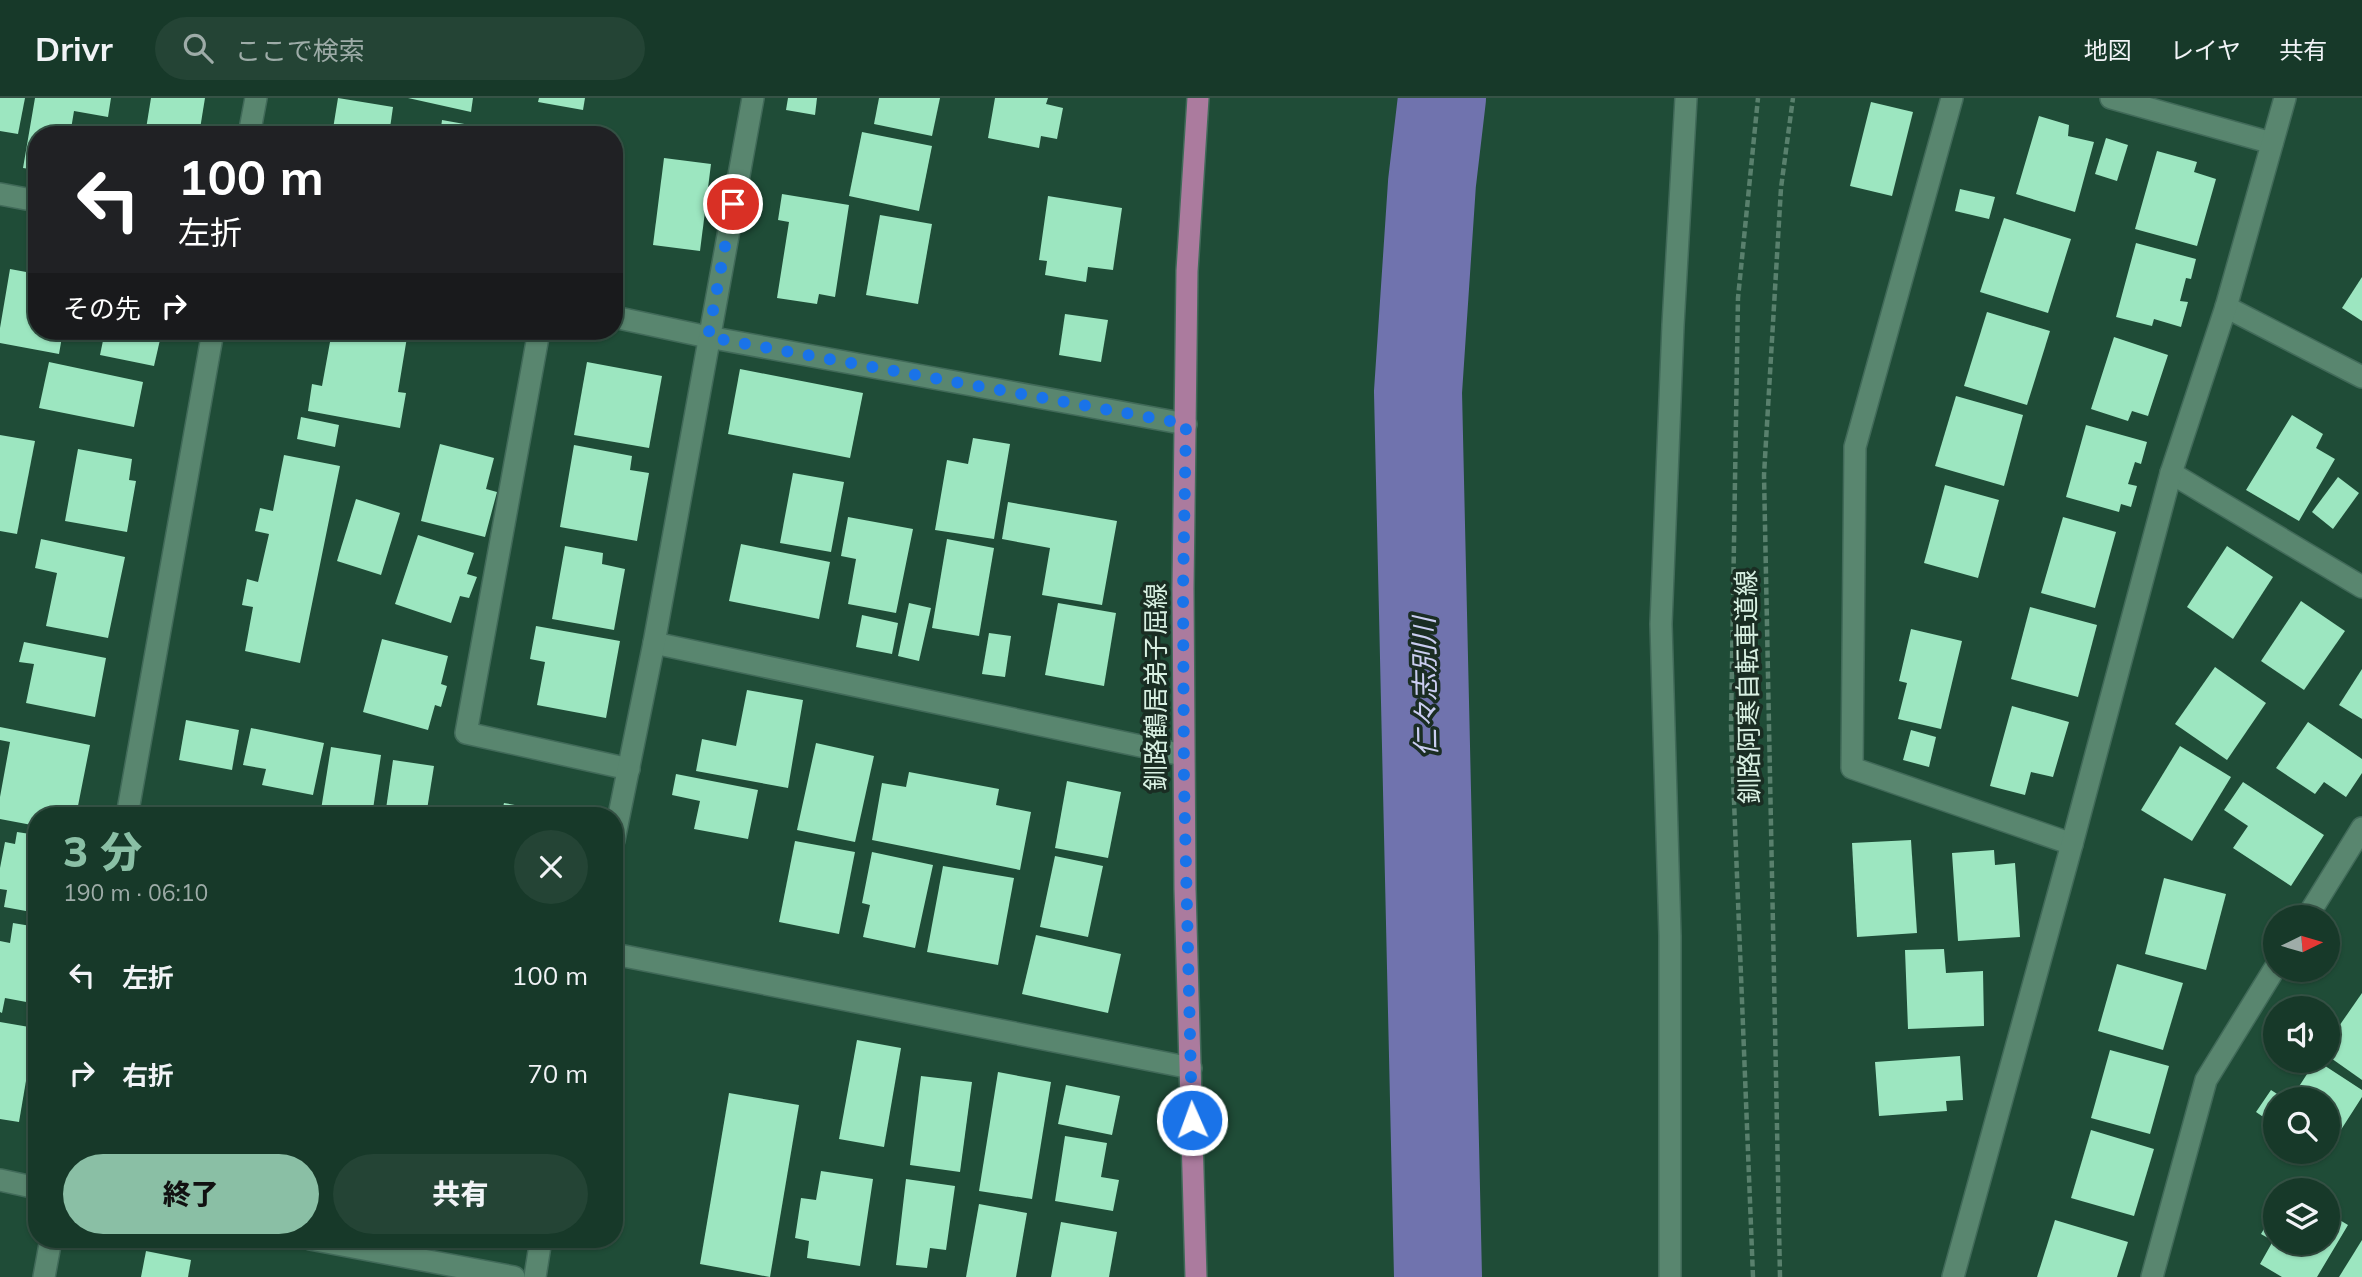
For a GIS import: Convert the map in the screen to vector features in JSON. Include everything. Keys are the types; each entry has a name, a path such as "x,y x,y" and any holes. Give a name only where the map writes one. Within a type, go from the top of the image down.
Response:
{"main road":[{"name":"釧路鶴居弟子屈線","path":"1196,1277 1185,889 1183,590 1186,271 1198,98"}],"street":[{"path":"251,126 256,98"},
{"path":"621,807 654,643 753,98"},
{"path":"1670,1277 1670,936 1661,624 1673,325 1686,98"},
{"path":"1952,98 1855,447 1852,768 2072,844"},
{"path":"2111,98 2272,143"},
{"path":"1953,1277 2171,473 2225,307 2285,98"},
{"path":"0,194 28,199"},
{"path":"2225,307 2362,377"},
{"path":"623,319 708,337 1186,424"},
{"path":"129,807 211,340"},
{"path":"537,340 466,733 629,769"},
{"path":"2171,473 2362,587"},
{"path":"654,643 1184,755"},
{"path":"2314,905 2362,828"},
{"path":"623,956 1191,1068"},
{"path":"2152,1277 2206,1080 2266,982"},
{"path":"0,1180 28,1186"},
{"path":"44,1277 49,1248"},
{"path":"358,1248 514,1277"},
{"path":"535,1277 540,1248"}],"path":[{"path":"1753,1277 1731,725 1738,298 1758,98"},
{"name":"釧路阿寒自転車道線","path":"1780,1277 1764,475 1782,188 1793,98"}],"building":[{"path":"0,98 25,98 18,134 0,131"},
{"path":"35,98 111,98 108,117 74,111 72,126 30,126"},
{"path":"151,98 205,98 200,126 146,126"},
{"path":"338,98 393,107 390,126 333,126"},
{"path":"408,98 473,98 471,112"},
{"path":"539,98 585,98 583,110 538,102"},
{"path":"788,98 817,98 815,115 786,110"},
{"path":"879,98 940,98 932,136 874,124"},
{"path":"995,98 1048,98 1046,104 1063,108 1057,139 1041,136 1039,148 988,138"},
{"path":"1871,102 1913,112 1892,196 1850,186"},
{"path":"2039,116 2069,125 2068,136 2094,142 2075,212 2016,194"},
{"path":"442,120 476,126 441,126"},
{"path":"862,132 932,146 919,211 849,196"},
{"path":"2106,138 2128,145 2117,181 2095,174"},
{"path":"28,139 28,169 23,168"},
{"path":"2157,151 2197,162 2194,172 2216,179 2197,246 2135,229"},
{"path":"664,158 711,164 700,251 653,245"},
{"path":"1960,189 1995,197 1989,219 1955,211"},
{"path":"782,194 849,205 835,297 819,294 817,304 777,298 789,222 778,220"},
{"path":"1048,196 1122,208 1113,270 1088,267 1086,282 1045,275 1047,261 1039,260"},
{"path":"880,215 932,224 918,304 866,295"},
{"path":"2004,218 2071,239 2048,313 1980,292"},
{"path":"2136,243 2196,259 2191,279 2186,278 2180,301 2188,302 2181,327 2154,319 2152,326 2116,317"},
{"path":"10,269 28,272 28,340 61,340 59,354 0,343"},
{"path":"2362,277 2362,321 2342,308"},
{"path":"1987,312 2050,331 2027,405 1964,386"},
{"path":"1065,314 1108,320 1101,362 1059,355"},
{"path":"2114,337 2168,355 2148,416 2132,411 2128,421 2091,409"},
{"path":"103,340 160,340 154,366 100,355"},
{"path":"330,340 407,340 398,392 406,393 400,428 308,411 312,384 322,386"},
{"path":"49,362 143,382 134,427 39,408"},
{"path":"587,362 662,376 649,448 574,435"},
{"path":"740,369 863,393 850,458 728,434"},
{"path":"1956,396 2023,415 2004,486 1935,466"},
{"path":"2292,415 2323,434 2316,448 2335,459 2299,521 2246,490"},
{"path":"301,417 339,425 335,447 297,439"},
{"path":"2086,425 2147,442 2141,464 2135,462 2128,484 2137,486 2131,507 2121,504 2119,512 2066,497"},
{"path":"0,435 35,441 17,534 0,531"},
{"path":"973,438 1010,444 994,539 935,530 947,460 968,464"},
{"path":"440,444 494,458 486,489 497,492 485,537 421,521"},
{"path":"574,445 632,456 630,470 649,473 637,541 560,527"},
{"path":"78,449 132,459 129,480 136,481 127,532 65,521"},
{"path":"284,455 340,466 300,663 245,651 253,607 242,605 247,579 258,582 269,534 255,531 260,508 273,511"},
{"path":"793,473 844,482 831,552 780,543"},
{"path":"2338,477 2359,493 2333,529 2312,512"},
{"path":"1945,485 1999,500 1978,578 1924,563"},
{"path":"356,499 400,513 381,575 337,561"},
{"path":"1008,502 1117,521 1102,605 1042,595 1050,548 1002,539"},
{"path":"848,517 913,529 896,613 848,604 856,559 841,556"},
{"path":"2063,517 2116,532 2095,608 2041,593"},
{"path":"418,535 474,553 467,574 477,577 469,598 460,596 451,623 395,604"},
{"path":"41,539 125,557 108,638 46,626 57,573 35,568"},
{"path":"947,539 994,548 979,636 932,628"},
{"path":"741,544 830,562 819,619 729,601"},
{"path":"565,546 603,553 602,564 625,569 614,630 552,619"},
{"path":"2227,546 2273,577 2233,639 2187,607"},
{"path":"2301,601 2345,631 2304,690 2261,661"},
{"path":"909,603 931,608 919,661 898,656"},
{"path":"1058,603 1116,613 1104,686 1045,675"},
{"path":"2030,607 2097,625 2078,697 2011,679"},
{"path":"862,615 898,623 892,654 856,647"},
{"path":"536,626 620,641 606,718 537,705 545,662 530,659"},
{"path":"1911,629 1962,641 1941,729 1898,719 1907,683 1899,681"},
{"path":"989,633 1011,636 1005,677 982,674"},
{"path":"382,639 448,656 441,684 447,686 441,707 435,705 428,730 363,712"},
{"path":"24,642 106,658 95,717 26,703 34,664 19,662"},
{"path":"2215,667 2266,703 2227,760 2175,724"},
{"path":"2362,669 2362,719 2339,705"},
{"path":"747,690 803,700 788,788 696,771 702,739 736,746"},
{"path":"2012,706 2069,722 2053,777 2031,772 2025,795 1990,786"},
{"path":"186,720 239,730 232,770 179,760"},
{"path":"2308,722 2362,759 2362,773 2346,797 2324,782 2315,794 2276,768"},
{"path":"0,727 90,745 78,807 28,807 28,824 0,819 0,797 10,742 0,740"},
{"path":"251,728 324,743 313,795 262,785 266,769 243,765"},
{"path":"1911,730 1936,737 1929,767 1903,760"},
{"path":"816,743 874,756 855,842 797,830"},
{"path":"2180,746 2231,777 2192,841 2141,810"},
{"path":"331,747 381,755 373,807 321,807"},
{"path":"393,760 434,766 427,807 386,807"},
{"path":"909,772 999,789 996,805 1031,812 1020,870 872,840 882,783 906,787"},
{"path":"676,774 758,790 748,839 694,829 700,801 672,795"},
{"path":"1067,781 1121,792 1108,858 1055,848"},
{"path":"2243,782 2324,835 2291,886 2233,848 2248,826 2224,810"},
{"path":"504,803 526,807 503,807"},
{"path":"17,832 28,834 28,911 4,907 7,890 0,889 0,868 5,842 15,844"},
{"path":"1911,840 1917,933 1857,937 1852,843"},
{"path":"795,841 855,852 839,934 779,922"},
{"path":"1994,850 1995,865 2015,863 2020,937 1958,941 1952,853"},
{"path":"872,852 933,865 915,948 863,937 870,905 862,903"},
{"path":"1055,856 1103,866 1088,937 1040,927"},
{"path":"943,866 1014,878 998,965 927,952"},
{"path":"2164,878 2226,894 2206,970 2145,954"},
{"path":"13,923 28,926 28,1002 5,998 2,1013 0,941 10,943"},
{"path":"1036,935 1121,954 1108,1013 1022,994"},
{"path":"1944,949 1946,973 1983,971 1984,1026 1908,1029 1905,950"},
{"path":"2117,964 2183,983 2163,1050 2098,1031"},
{"path":"2362,993 2362,1080 2340,1064 2340,1025"},
{"path":"0,1022 28,1027 28,1069 19,1122 0,1119"},
{"path":"857,1040 901,1048 884,1147 839,1139"},
{"path":"2110,1050 2169,1066 2150,1134 2091,1118"},
{"path":"1960,1056 1963,1100 1946,1101 1947,1111 1879,1116 1875,1062"},
{"path":"998,1072 1051,1082 1032,1199 979,1191"},
{"path":"2308,1073 2336,1073 2362,1090 2362,1097 2340,1131 2340,1087 2299,1087"},
{"path":"921,1076 972,1082 960,1172 910,1165"},
{"path":"1066,1085 1120,1096 1112,1135 1058,1124"},
{"path":"729,1093 799,1105 770,1277 700,1264"},
{"path":"2263,1102 2263,1117 2256,1112"},
{"path":"2091,1130 2154,1149 2134,1216 2071,1198"},
{"path":"1065,1136 1107,1143 1101,1177 1119,1180 1113,1211 1055,1201"},
{"path":"821,1171 873,1179 860,1266 807,1258 809,1241 795,1238 801,1198 816,1200"},
{"path":"906,1179 955,1186 946,1250 930,1248 927,1268 896,1265"},
{"path":"979,1204 1027,1213 1016,1277 966,1277"},
{"path":"2055,1220 2128,1242 2117,1277 2037,1277"},
{"path":"2340,1220 2348,1225 2340,1238"},
{"path":"1061,1222 1117,1232 1109,1277 1051,1277"},
{"path":"2362,1240 2362,1277 2339,1277"},
{"path":"146,1251 191,1260 188,1277 141,1277"},
{"path":"2265,1255 2330,1255 2317,1277 2282,1277 2260,1264"}],"waterway":[{"name":"仁々志別川","path":"1438,1277 1418,392 1432,183 1442,98"}],"route":[{"path":"733,204 708,337 1186,424 1184,782 1192,1120"}]}
